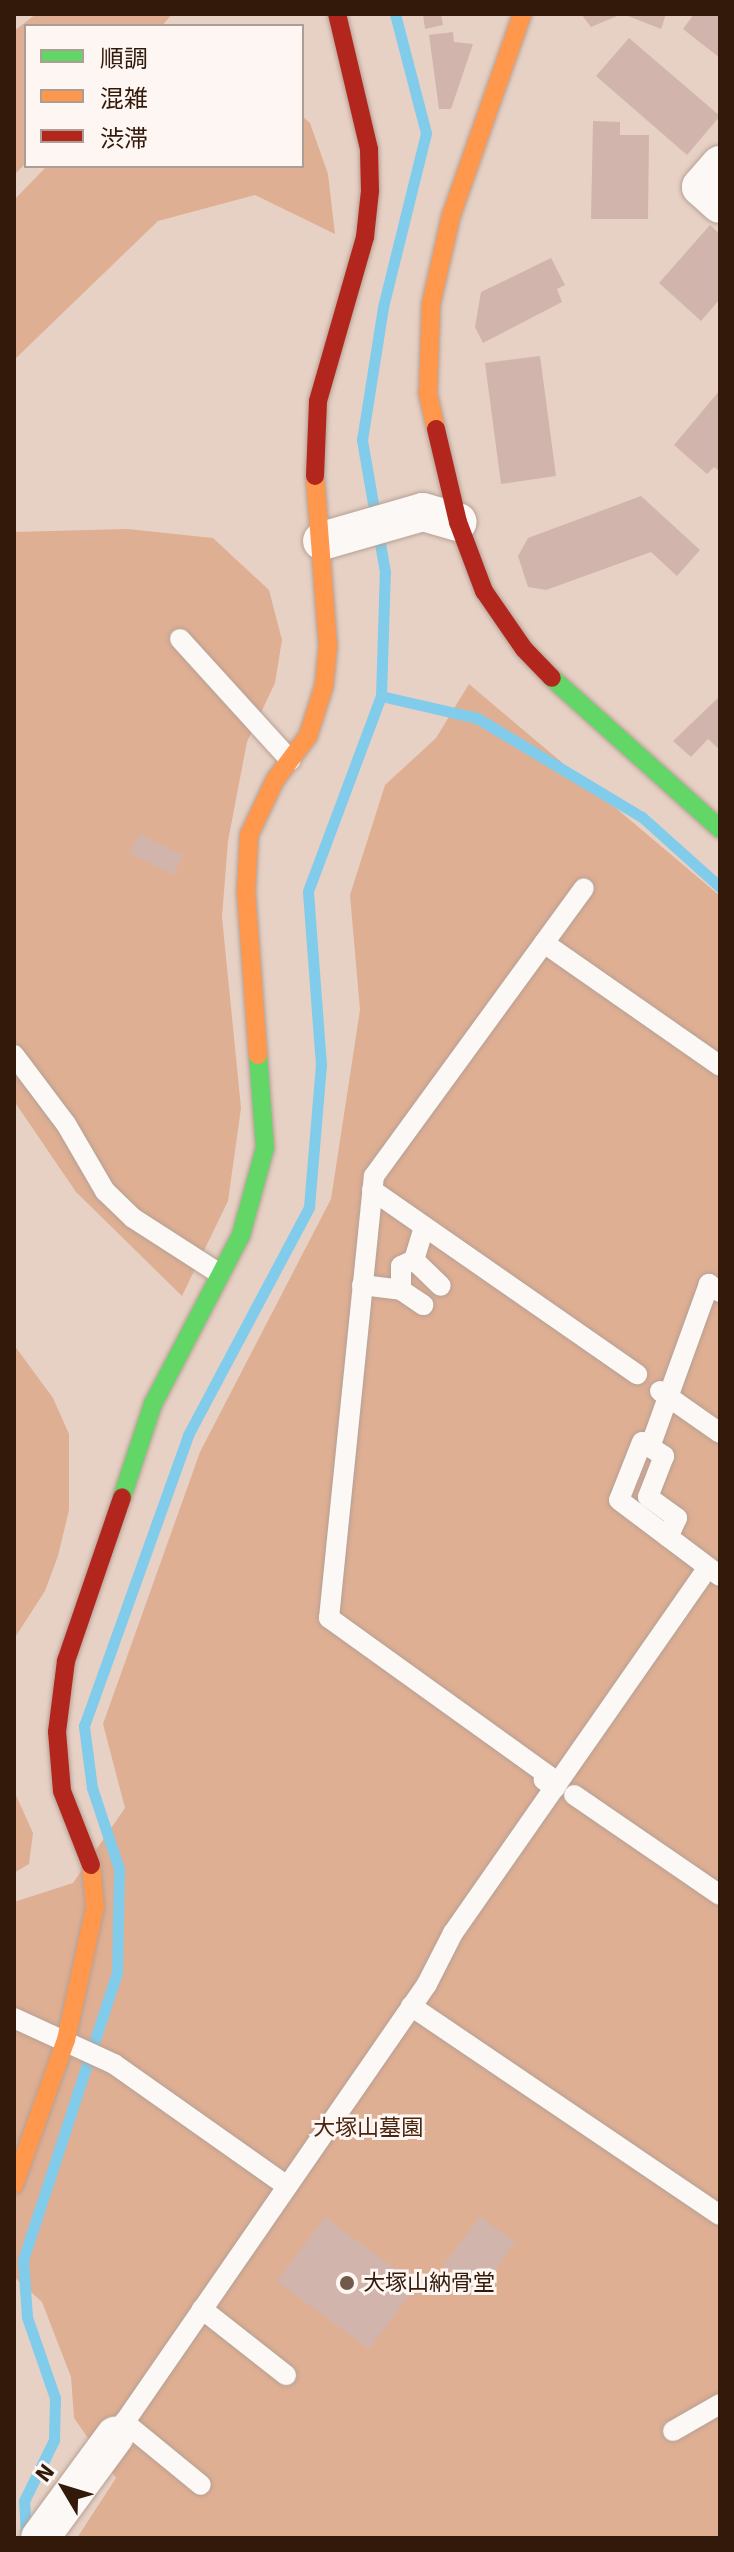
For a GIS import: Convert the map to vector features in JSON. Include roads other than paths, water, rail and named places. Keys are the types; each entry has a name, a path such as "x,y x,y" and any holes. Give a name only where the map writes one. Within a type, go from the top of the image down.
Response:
{"street":[{"path":"14,2185 66,2040 95,1907 90,1858 62,1791 57,1732 66,1661 153,1404 241,1235 265,1148 246,893 249,835 290,760 308,736 324,686 328,646 315,480 318,401 365,237 370,191 369,149 337,14"},
{"path":"522,14 451,216 431,304 428,393 441,517 484,591 524,649 576,703 720,829"},
{"path":"720,165 701,187 720,204"},
{"path":"322,541 441,517"},
{"path":"40,2538 111,2440"}],"lane":[{"path":"180,639 290,760"},
{"path":"584,888 374,1176 329,1618 549,1776 544,1780 720,1895"},
{"path":"544,943 720,1066"},
{"path":"14,1055 66,1124 105,1191 133,1218 220,1274"},
{"path":"372,1190 637,1374"},
{"path":"401,1290 401,1266 414,1260 424,1227"},
{"path":"414,1260 441,1286"},
{"path":"650,1447 664,1394 709,1284 720,1292"},
{"path":"362,1285 401,1290 423,1305"},
{"path":"664,1394 720,1433"},
{"path":"508,1865 716,1571 668,1537 619,1500 642,1442 664,1456 648,1497 677,1518 668,1537"},
{"path":"201,2485 111,2440 411,2006 451,1945 453,1933 565,1791 615,1711"},
{"path":"411,2006 720,2215"},
{"path":"14,2018 110,2062 287,2186"},
{"path":"202,2309 286,2375"},
{"path":"673,2431 720,2404"}],"waterway":[{"path":"26,2537 24,2501 54,2440 55,2398 27,2317 23,2260 117,1973 119,1869 92,1788 84,1726 188,1435 309,1207 321,1065 308,891 381,696 385,572 362,440 383,307 426,133 395,14"},
{"path":"381,696 477,718 642,817 720,887"}],"place":[{"name":"大塚山納骨堂","path":"347,2283"}],"park label":[{"name":"大塚山墓園","path":"368,2128"}]}
